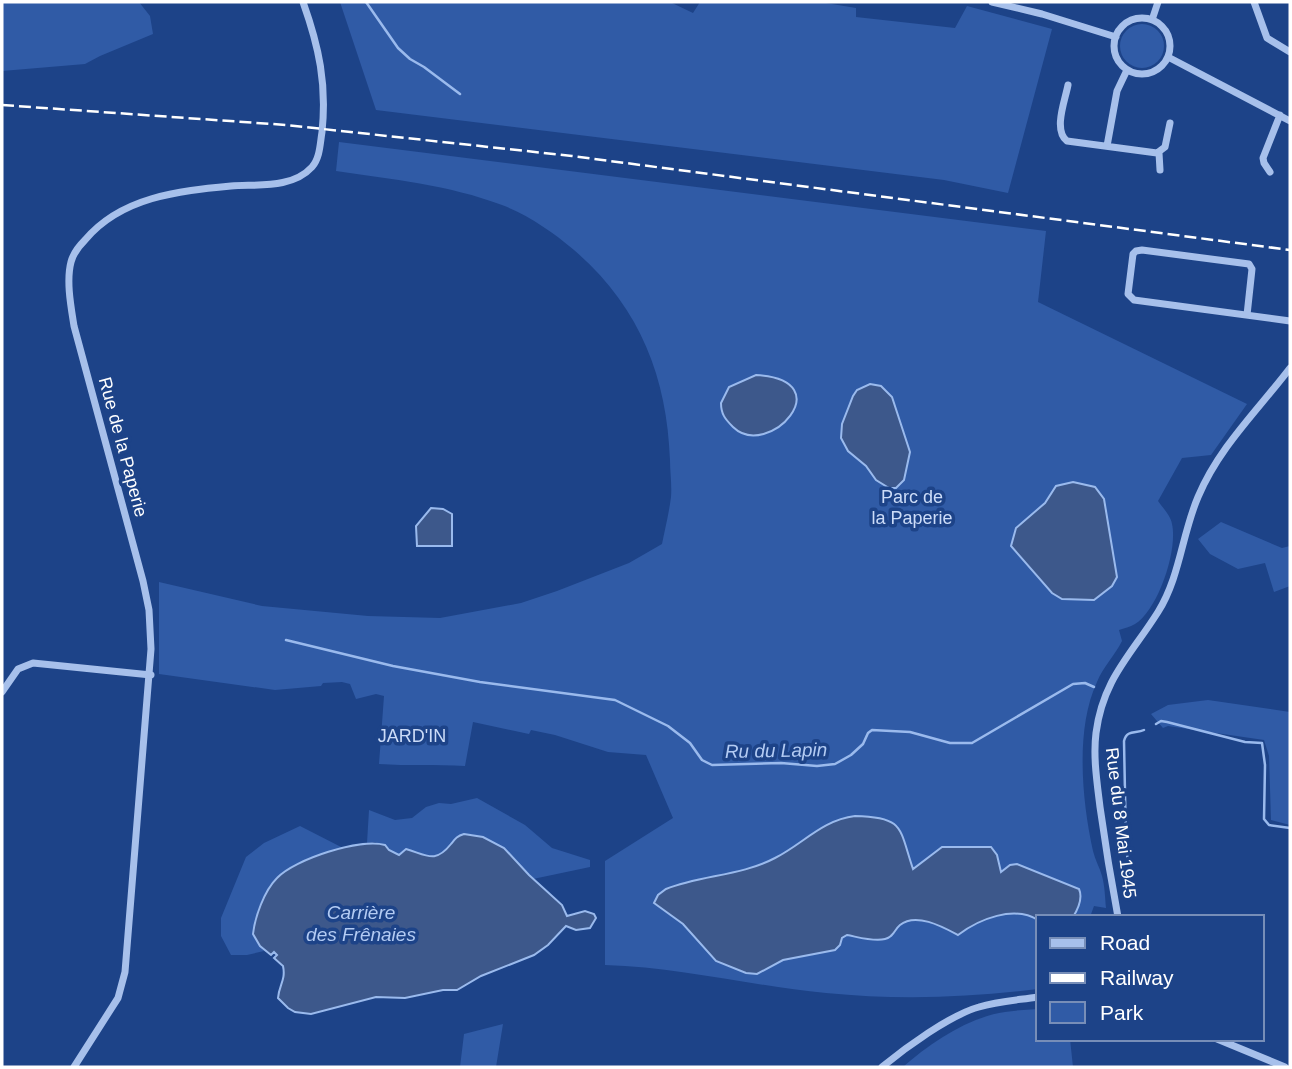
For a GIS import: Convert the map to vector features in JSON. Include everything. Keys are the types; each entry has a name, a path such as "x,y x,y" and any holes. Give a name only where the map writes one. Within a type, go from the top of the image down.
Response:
{"street":[{"name":"Rue de la Paperie","path":"74,1067 118,998 125,972 151,675 150,623 146,597 74,326 69,277 72,259 82,243 102,222 128,206 159,197 293,180 314,164 321,141 324,110 320,60 303,2"},
{"path":"992,2 1116,37"},
{"path":"1152,20 1158,2"},
{"path":"1254,2 1266,38 1290,52"},
{"path":"1134,19 1152,20 1168,35 1168,57 1150,73 1134,73 1117,58 1114,44 1116,37 1126,23 1134,19"},
{"path":"1168,57 1290,121"},
{"path":"1107,146 1118,91 1127,69"},
{"path":"1068,85 1059,129 1063,138 1150,154 1158,153 1165,147 1170,123"},
{"path":"1270,172 1263,161 1280,115"},
{"path":"1158,153 1160,170"},
{"path":"1247,315 1252,269 1250,264 1142,250 1133,254 1128,294 1131,299 1290,321"},
{"name":"Rue du 8 Mai 1945","path":"1118,915 1095,767 1096,732 1102,703 1121,662 1158,612 1166,595 1176,571 1189,521 1211,470 1228,443 1290,368"},
{"path":"2,692 18,669 33,663 151,675"},
{"path":"882,1067 905,1049 980,1006 1036,997"},
{"path":"1222,1041 1285,1067"}],"green space":[{"path":"2,2 139,2 150,16 153,34 85,64 2,71"},
{"path":"340,2 670,2 693,13 700,2 820,2 856,8 856,17 955,28 967,6 1052,29 1008,193 944,180 376,110"},
{"path":"1142,24 1151,25 1158,30 1163,37 1163,55 1158,62 1151,67 1142,68 1133,67 1126,62 1121,55 1120,46 1121,37 1126,30 1133,25"},
{"name":"Parc de la Paperie","path":"339,142 1046,231 1038,302 1247,404 1211,455 1182,458 1158,501 1172,524 1169,563 1158,593 1143,617 1135,624 1119,630 1122,641 1097,682 1090,701 1083,743 1086,810 1093,851 1103,880 1106,908 1094,906 1091,915 1036,915 1036,989 932,997 879,997 798,990 660,969 605,965 605,861 673,818 646,755 608,752 555,735 531,730 529,734 473,722 465,766 379,764 384,696 376,694 356,699 350,684 342,682 275,690 159,674 159,582 262,606 368,616 440,618 521,603 557,591 629,563 662,544 671,492 668,429 663,400 645,344 616,295 597,272 566,243 512,209 441,188 336,171"},
{"path":"1221,522 1282,548 1290,546 1290,586 1274,592 1265,563 1238,569 1210,554 1198,539"},
{"path":"1208,700 1290,712 1290,825 1271,820 1269,756 1264,740 1168,726 1163,728 1151,714 1168,705"},
{"path":"477,798 525,825 552,848 590,860 590,867 533,879 504,848 483,837 469,834 458,836 443,854 430,858 406,849 399,855 375,842 367,843 369,810 395,820 412,818 426,807 439,803 451,804"},
{"path":"300,826 345,849 319,856 278,876 266,892 258,912 256,934 264,951 231,955 221,936 221,918 246,857 264,843"},
{"path":"1036,1009 1036,1041 1070,1041 1073,1067 903,1067 938,1040 964,1025 1005,1012"},
{"path":"503,1024 496,1067 460,1067 464,1034"}],"water":[{"path":"756,375 781,380 794,390 796,403 790,416 779,427 764,434 748,435 733,427 723,413 721,403 729,387"},
{"path":"870,384 881,386 892,397 910,452 904,480 896,488 889,488 876,480 866,466 848,451 841,438 842,424 853,396 857,390"},
{"path":"1073,482 1095,487 1104,499 1117,577 1112,586 1094,600 1062,599 1052,593 1011,546 1016,528 1045,503 1056,486"},
{"path":"431,508 443,509 452,514 452,546 417,546 416,526"},
{"path":"871,817 892,822 902,834 913,869 942,847 991,847 997,855 1001,872 1010,865 1017,864 1079,889 1078,907 1074,915 1036,915 1036,919 1018,914 997,916 986,919 958,935 929,922 906,921 888,938 871,940 847,935 835,950 783,960 757,974 746,973 716,961 683,924 654,903 658,895 679,884 762,864 843,818"},
{"name":"Carrière des Frênaies","path":"464,834 483,837 504,848 562,905 567,916 585,911 594,914 596,918 590,928 576,930 566,926 534,955 481,976 457,990 443,990 405,998 376,997 311,1014 295,1012 278,998 284,975 283,966 274,958 277,955 274,952 271,955 260,946 253,934 261,904 277,878 312,857 345,847 385,845 399,855 406,849 435,856"}],"waterway":[{"path":"366,2 398,48 460,94"},
{"name":"Ru du Lapin","path":"286,640 393,666 480,682 615,700 668,726 690,743 702,760 712,765 835,764 863,744 872,730 910,732 950,743 972,743 1073,684 1085,683 1094,687"},
{"name":"Ru du Lapin","path":"1156,724 1167,722 1245,742 1262,743 1265,765 1264,819 1269,825 1290,828"},
{"path":"1130,880 1126,845 1124,741 1130,733 1144,730"}],"railway":[{"path":"2,105 286,125 572,156 1290,250"}],"park label":[{"name":"JARD'IN","path":"412,736"}]}
